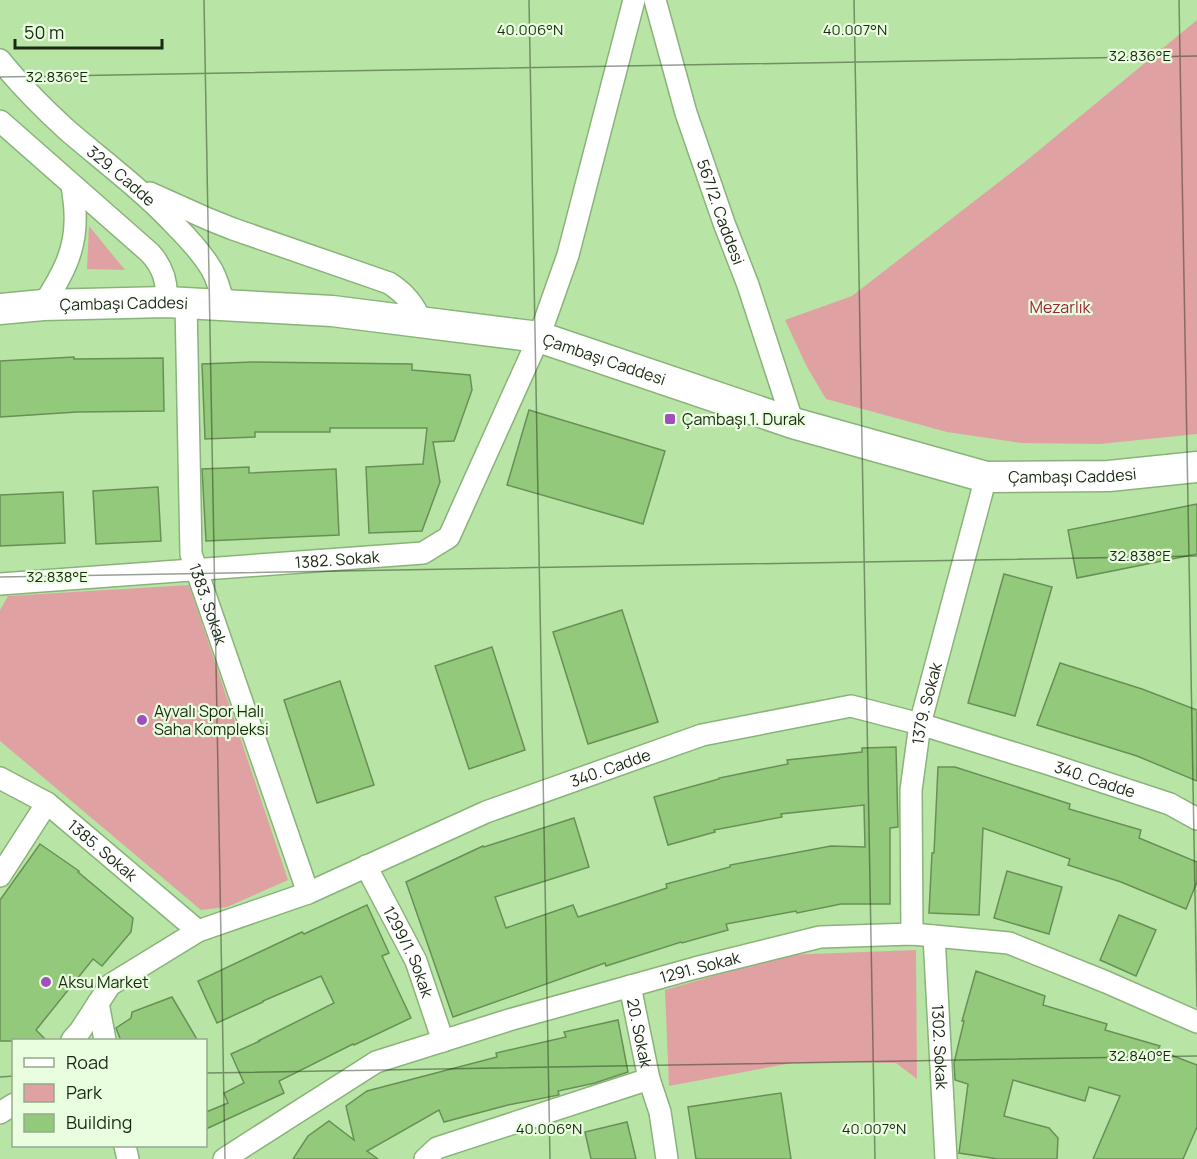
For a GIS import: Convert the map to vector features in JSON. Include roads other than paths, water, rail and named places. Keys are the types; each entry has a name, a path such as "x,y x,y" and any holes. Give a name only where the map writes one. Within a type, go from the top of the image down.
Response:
{"main road":[{"name":"Çambaşı Caddesi","path":"0,309 43,305 176,302 332,311 539,337 793,423 986,477 1109,476 1197,467"}],"street":[{"name":"1382. Sokak","path":"0,584 423,553 449,537 539,337 568,255 634,0"},
{"name":"567/2. Caddesi","path":"655,0 686,113 748,285 793,423"},
{"name":"329. Cadde","path":"0,60 42,106 135,187 185,235 202,254 212,270 224,305"},
{"path":"0,121 156,259 176,302"},
{"path":"43,305 62,276 72,247 75,214 72,185"},
{"path":"135,187 225,226 389,283 413,304 421,322"},
{"name":"1383. Sokak","path":"176,302 190,554 308,893"},
{"name":"1379. Sokak","path":"912,934 911,790 920,724 986,477"},
{"name":"340. Cadde","path":"74,1039 110,985 198,931 308,893 486,812 702,735 851,706 920,724 1049,764 1170,804 1197,819"},
{"name":"1385. Sokak","path":"0,778 47,803 198,931"},
{"path":"0,876 47,803"},
{"name":"1299/1. Sokak","path":"366,867 416,961 442,1041"},
{"name":"1291. Sokak","path":"224,1159 376,1062 630,986 820,937 912,934 1009,942 1197,1022"},
{"name":"1302. Sokak","path":"934,936 946,1159"},
{"name":"20. Sokak","path":"630,986 649,1079 660,1112 667,1159"},
{"path":"98,1003 105,1039"},
{"path":"425,1159 437,1148 649,1079"}],"place":[{"name":"Çambaşı 1. Durak","path":"670,419"},
{"name":"Ayvalı Spor Halı Saha Kompleksi","path":"142,720"},
{"name":"Aksu Market","path":"46,982"}],"park label":[{"name":"Mezarlık","path":"1060,307"}]}
